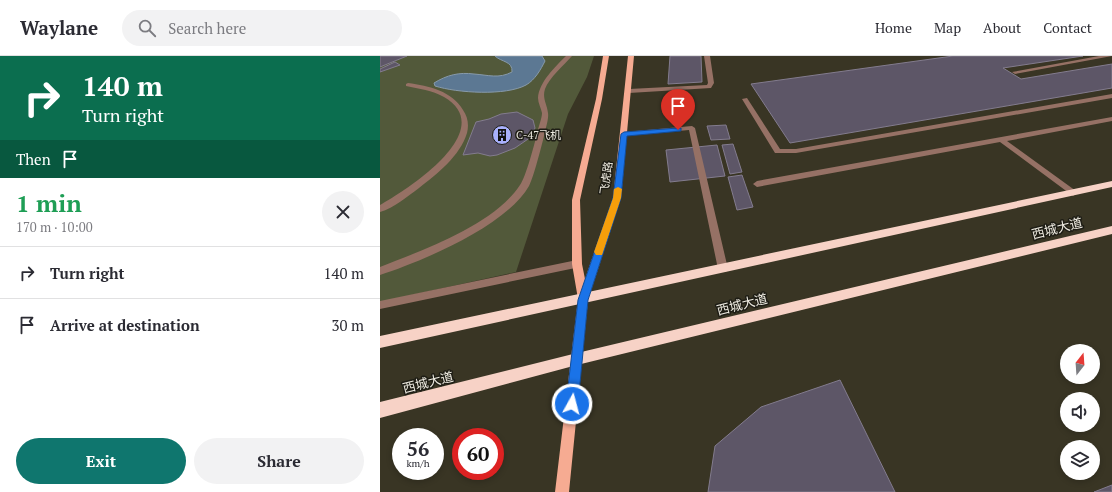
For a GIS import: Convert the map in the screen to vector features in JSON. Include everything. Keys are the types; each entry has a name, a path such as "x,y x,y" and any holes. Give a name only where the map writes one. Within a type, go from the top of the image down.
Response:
{"highway":[{"path":"380,342 583,300 1112,184"},
{"name":"西城大道","path":"380,410 577,359 1112,230"}],"main road":[{"name":"飞虎路","path":"583,300 577,264 576,200 600,98 606,56"},
{"name":"飞虎路","path":"562,492 583,300 617,198 629,91 631,56"}],"lane":[{"path":"380,271 436,249 456,239 496,215 512,201 525,185 540,138 545,112 541,100 542,89 558,67 569,56"},
{"path":"629,91 709,87 711,83 707,56"},
{"path":"1015,72 1110,56"},
{"path":"380,210 404,195 436,170 456,148 464,128 463,113 453,100 436,91 408,85"},
{"path":"745,99 778,151 796,151 1112,96"},
{"path":"757,184 1112,119"},
{"path":"624,134 692,128 723,269"},
{"path":"1001,140 1073,193"},
{"path":"380,305 577,264"}],"green space":[{"path":"380,56 594,56 587,77 568,114 516,272 380,302"}],"water":[{"path":"495,56 542,56 545,61 540,71 526,85 506,91 468,92 435,86 434,83 444,78 463,73 498,76 512,72 512,68 509,64"}],"building":[{"path":"380,56 407,56 380,67"},
{"path":"670,56 701,56 702,82 668,84"},
{"path":"953,56 1083,56 1003,68 1021,79 1112,64 1112,88 790,143 751,84"},
{"path":"395,62 400,65 380,72 380,69"},
{"name":"C-47飞机","path":"517,112 533,120 535,128 531,137 515,148 497,155 490,156 478,153 463,155 476,122 501,114"},
{"path":"726,125 730,139 711,140 707,126"},
{"path":"733,144 742,172 730,174 722,145"},
{"path":"717,145 725,176 670,182 666,150"},
{"path":"742,175 753,207 737,210 728,177"},
{"path":"840,380 895,492 708,492 715,446 761,407"},
{"path":"1112,485 1112,492 1094,492"}],"slow traffic":[{"path":"599,252 617,198 618,189"}],"place":[{"name":"C-47飞机","path":"502,135"}],"route":[{"path":"572,404 583,300 617,198 624,134 678,130"}]}
